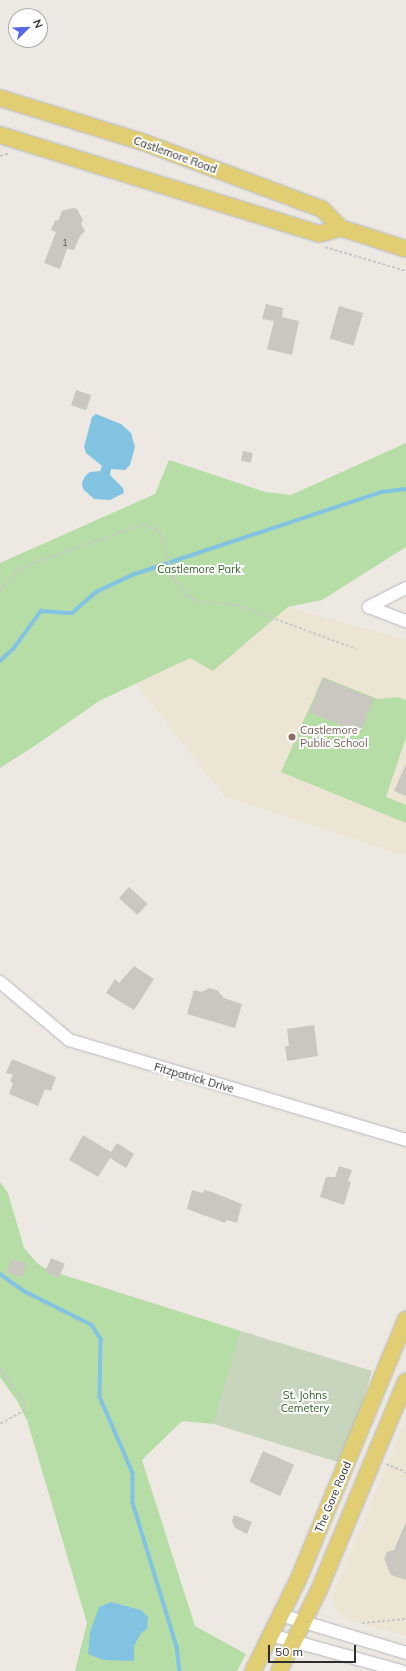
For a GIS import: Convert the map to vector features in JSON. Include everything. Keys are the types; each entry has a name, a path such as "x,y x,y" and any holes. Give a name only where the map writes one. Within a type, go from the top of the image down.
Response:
{"main road":[{"name":"Castlemore Road","path":"1,101 140,141 322,209 341,228 406,249"},
{"path":"0,135 319,234 341,228"},
{"name":"The Gore Road","path":"253,1671 272,1635 331,1503 406,1320"},
{"path":"279,1671 303,1622 360,1494 406,1381"}],"street":[{"path":"405,620 368,607 406,588"},
{"name":"Fitzpatrick Drive","path":"0,982 69,1040 406,1140"},
{"path":"281,1615 406,1653"},
{"path":"272,1635 401,1671"}],"path":[{"path":"0,590 11,576 36,562 145,524 160,532 173,578 187,596 198,601 238,605 356,649"},
{"path":"0,1368 24,1401 25,1410 0,1424"},
{"path":"386,1464 406,1472"},
{"path":"362,1624 406,1619"}],"shaded area":[{"name":"Castlemore Public School","path":"288,607 406,640 406,856 224,796 132,679 183,654 213,671"},
{"path":"406,1420 406,1636 348,1620 337,1612 332,1597"}],"green space":[{"name":"Castlemore Park","path":"406,443 406,547 322,600 288,607 213,671 190,658 99,701 0,768 0,563 155,494 169,460 265,492 291,495"},
{"path":"323,677 378,699 398,697 406,700 406,737 386,797 406,805 406,823 281,772"},
{"path":"0,1182 8,1193 24,1248 37,1263 48,1270 241,1331 215,1424 182,1421 142,1460 195,1626 246,1654 237,1671 75,1671 87,1623 27,1420 17,1401 0,1377"},
{"name":"St. Johns Cemetery","path":"241,1331 372,1371 344,1464 213,1424"}],"water":[{"path":"96,414 121,424 131,433 135,447 130,465 125,470 111,469 110,475 123,488 124,493 110,500 94,499 83,489 82,482 86,475 90,472 100,471 102,466 86,453 84,447 92,417"},
{"path":"111,1602 141,1610 148,1617 147,1629 141,1633 134,1646 134,1661 104,1660 88,1654 90,1632 99,1607"}],"building":[{"path":"73,208 77,209 83,220 81,224 85,231 80,236 74,250 67,249 60,269 44,263 56,232 51,230 55,220 58,221 62,211"},
{"path":"266,304 283,308 282,317 299,321 292,355 267,349 274,321 262,319"},
{"path":"339,306 363,313 354,346 330,339"},
{"path":"76,390 91,395 86,410 71,405"},
{"path":"243,451 253,453 251,463 241,461"},
{"path":"323,678 374,699 360,733 309,712"},
{"path":"406,764 406,796 394,791"},
{"path":"129,887 148,904 138,915 119,898"},
{"path":"134,966 154,979 134,1010 106,993 115,979 119,983"},
{"path":"209,988 217,990 224,998 242,1004 235,1028 187,1014 194,990 202,992"},
{"path":"314,1025 318,1056 287,1061 285,1046 289,1046 287,1029"},
{"path":"12,1059 56,1077 51,1091 45,1089 38,1106 9,1094 13,1083 10,1081 13,1075 6,1073"},
{"path":"83,1135 111,1152 117,1143 134,1154 126,1168 110,1158 98,1177 69,1160"},
{"path":"339,1166 352,1170 348,1181 351,1182 344,1205 320,1197 326,1177 335,1177"},
{"path":"192,1190 203,1193 204,1190 212,1192 242,1204 237,1223 226,1220 225,1223 187,1209"},
{"path":"51,1258 65,1264 59,1278 45,1272"},
{"path":"11,1259 26,1263 23,1277 7,1273"},
{"path":"263,1451 294,1465 280,1496 249,1482"},
{"path":"234,1515 252,1522 247,1534 235,1528 232,1521"},
{"path":"406,1522 406,1580 391,1575 384,1559 387,1552 394,1550"}],"waterway":[{"path":"0,661 14,648 41,611 72,613 96,592 132,575 381,492 406,489"},
{"path":"0,1274 26,1292 92,1325 101,1339 100,1397 133,1473 133,1503 177,1647 180,1671"}],"place":[{"name":"Castlemore Public School","path":"292,737"}]}
